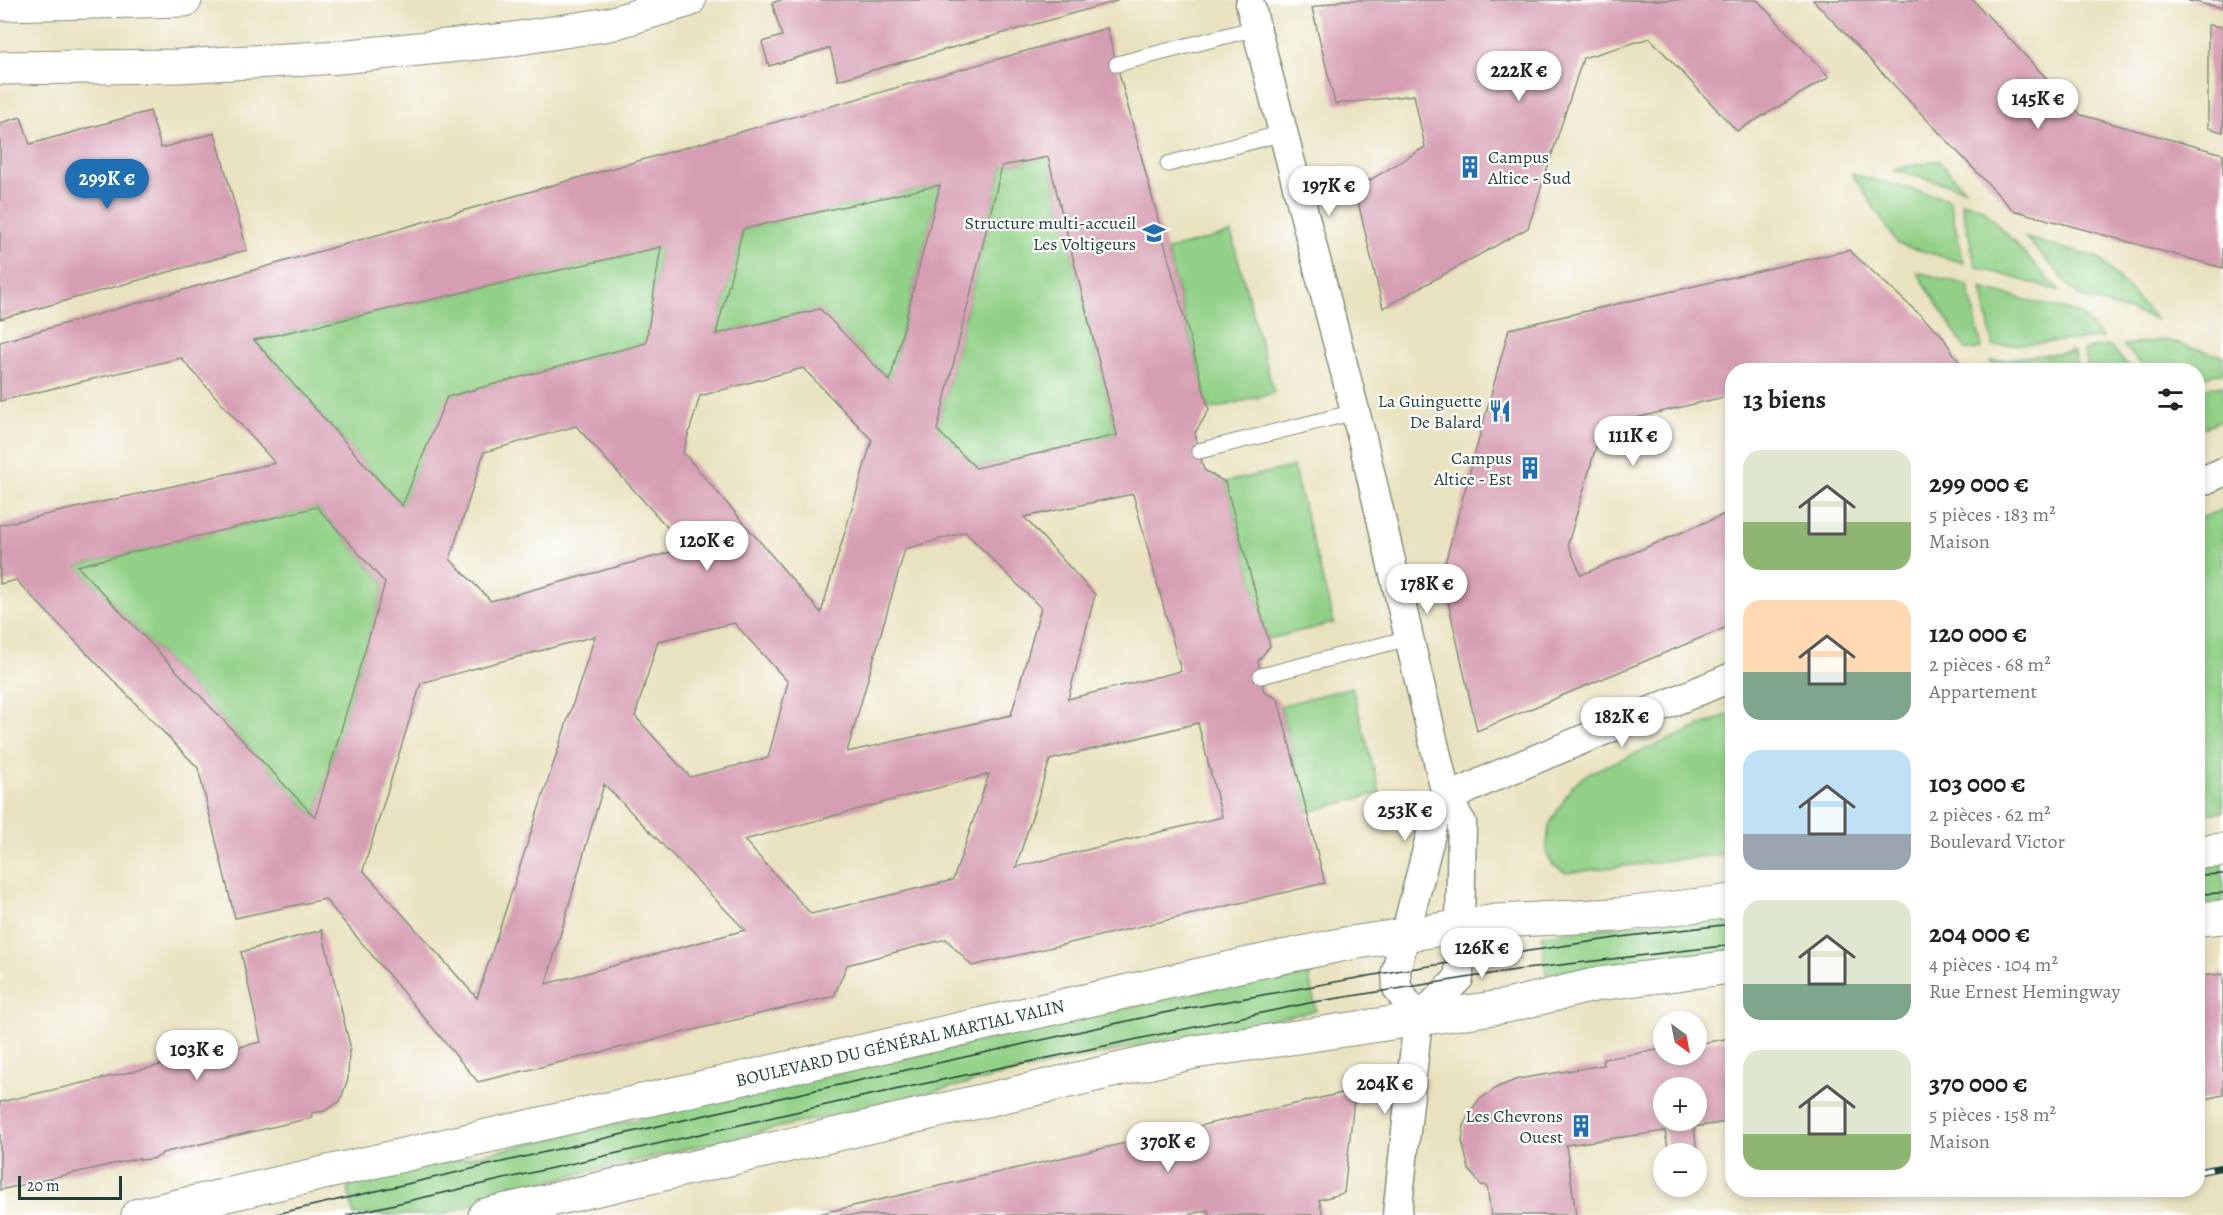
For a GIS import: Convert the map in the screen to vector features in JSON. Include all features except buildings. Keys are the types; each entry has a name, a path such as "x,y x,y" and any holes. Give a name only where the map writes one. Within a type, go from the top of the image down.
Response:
{"main road":[{"path":"0,4 185,0"},
{"path":"0,68 179,66 340,57 506,40 610,24 689,0"},
{"path":"2205,851 2223,850"},
{"name":"BOULEVARD DU GÉNÉRAL MARTIAL VALIN","path":"138,1215 1345,944 1409,921 1460,915 1509,920 1617,915 1725,902"},
{"path":"2205,918 2223,917"},
{"path":"485,1215 1195,1052 1507,1006 1598,984 1725,968"}],"street":[{"path":"1253,16 1355,412 1448,799 1461,823 1459,978 1418,1019 1397,1215"},
{"path":"2205,480 2223,472"},
{"path":"1418,1019 1397,988 1396,970 1435,818 1448,799 1504,772 1725,680"}],"lane":[{"path":"1117,64 1253,16"},
{"path":"1168,164 1283,133"},
{"path":"1199,452 1355,412"},
{"path":"1261,676 1409,638"}],"green space":[{"path":"1048,157 1117,435 976,468 937,430 1002,166"},
{"path":"1938,160 1965,189 1893,170"},
{"path":"1852,174 1949,199 1964,263 1898,244"},
{"path":"940,185 890,381 820,309 716,334 743,229"},
{"path":"1961,202 1981,207 2060,291 1976,267"},
{"path":"1231,233 1274,393 1209,410 1167,250"},
{"path":"2026,238 2099,258 2156,319 2080,297"},
{"path":"661,247 646,343 448,397 402,506 254,340"},
{"path":"1917,272 1968,285 1982,348 1966,350"},
{"path":"1981,288 2081,314 2103,338 1993,346"},
{"path":"2165,340 2223,356 2223,373 2205,377 2205,363 2140,363 2123,345"},
{"path":"2110,346 2126,363 2087,363 2084,349"},
{"path":"2073,351 2076,363 1991,363 1990,361"},
{"path":"2223,385 2223,419 2205,427 2205,389"},
{"path":"1293,467 1334,623 1268,639 1225,482"},
{"path":"317,507 385,583 315,817 77,566"},
{"path":"2223,509 2223,812 2205,813 2205,516"},
{"path":"1352,687 1380,793 1307,812 1280,706"},
{"path":"1725,716 1725,854 1566,873 1553,865 1546,852 1549,825 1572,786 1589,773"},
{"path":"2223,862 2223,903 2205,904 2205,863"},
{"path":"1725,914 1725,953 1546,974 1542,935"},
{"path":"1308,971 1316,1011 1013,1073 484,1196 482,1201 441,1215 354,1215 347,1185 1220,987"}],"tram line":[{"path":"2205,875 2223,874"},
{"path":"2205,894 2223,893"},
{"path":"272,1215 753,1104 1168,1012 1396,971 1629,936 1725,925"},
{"path":"347,1215 861,1097 1314,1002 1516,970 1725,946"}],"railway":[{"path":"2205,1171 2223,1167"}],"place":[{"name":"Campus Altice - Sud","path":"1470,167"},
{"name":"Structure multi-accueil Les Voltigeurs","path":"1154,233"},
{"name":"La Guinguette De Balard","path":"1500,411"},
{"name":"Campus Altice - Est","path":"1530,468"},
{"name":"Les Chevrons Ouest","path":"1581,1126"}]}
